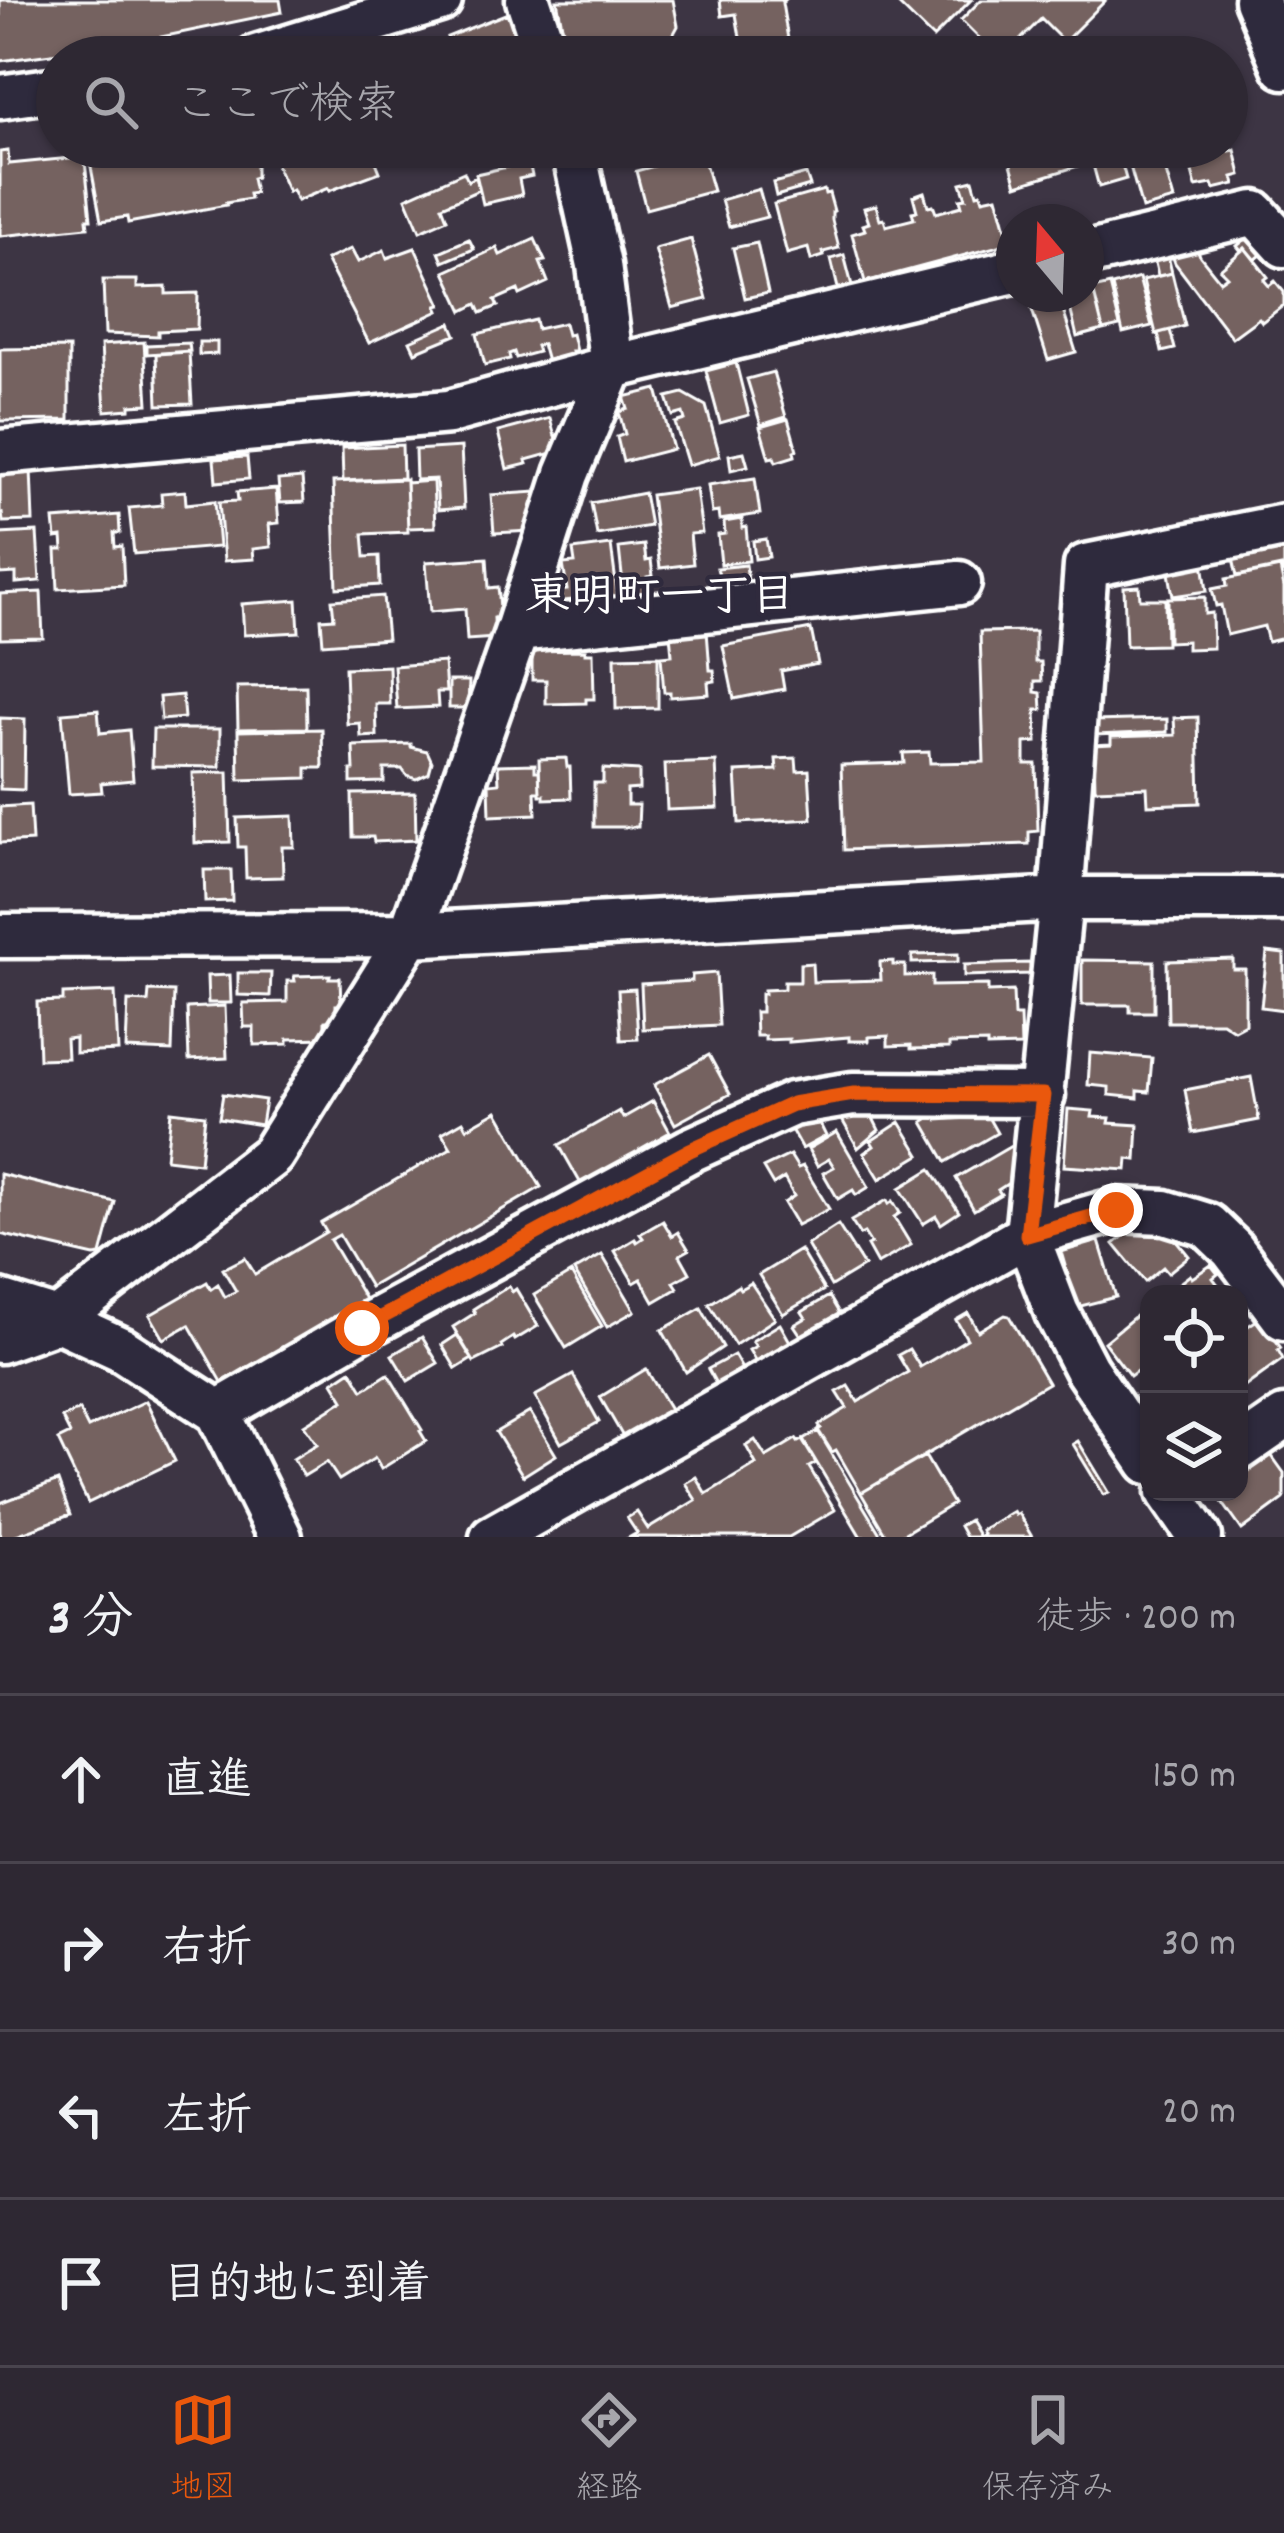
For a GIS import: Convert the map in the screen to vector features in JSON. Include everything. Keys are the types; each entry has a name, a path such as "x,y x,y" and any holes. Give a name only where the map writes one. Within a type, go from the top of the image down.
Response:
{"street":[{"path":"324,36 440,0"},
{"path":"528,0 540,36"},
{"path":"1256,0 1284,67"},
{"path":"0,97 36,92"},
{"path":"0,1341 58,1320 272,1155 410,935 567,474 612,367 599,266 578,168"},
{"path":"1104,250 1255,213 1284,245"},
{"path":"0,452 449,412 612,367 996,275"},
{"path":"1140,1447 1086,1369 1057,1313 1027,1235 1061,899 1086,566 1284,526"},
{"path":"517,630 958,583"},
{"path":"0,936 410,935 1061,899 1284,899"},
{"path":"218,1412 690,1150 792,1104 854,1094 1043,1095"},
{"path":"492,1537 1027,1235 1116,1210 1165,1211 1207,1226 1232,1249 1284,1318"},
{"path":"0,1302 58,1320 121,1349 218,1412 280,1537"},
{"path":"1248,1443 1284,1418"},
{"path":"1176,1501 1200,1537"}],"building":[{"path":"0,0 280,0 282,12 166,36 36,36 36,56 0,61"},
{"path":"557,0 673,0 678,26 673,36 564,36"},
{"path":"720,0 785,0 788,36 740,36 736,14 722,16"},
{"path":"894,0 971,0 935,36"},
{"path":"981,0 1106,0 1070,36 1058,36 1041,19 1024,36 977,36 961,20"},
{"path":"508,13 517,36 450,36"},
{"path":"8,151 9,164 36,161 36,168 86,168 88,227 0,236 0,152"},
{"path":"91,168 256,168 255,193 249,194 250,199 128,223 127,217 101,221"},
{"path":"277,168 378,168 380,172 297,201 292,190 288,192"},
{"path":"530,168 532,176 519,179 522,195 483,204 476,174"},
{"path":"706,168 713,191 646,209 636,171"},
{"path":"1012,168 1072,168 1017,185"},
{"path":"1094,168 1123,168 1126,179 1099,187"},
{"path":"1131,168 1165,168 1174,200 1142,209"},
{"path":"1191,168 1239,168 1241,175 1233,177 1235,184 1196,187"},
{"path":"464,172 468,181 476,177 479,190 442,206 447,219 420,231 406,198"},
{"path":"806,174 810,186 776,196 773,183"},
{"path":"973,180 983,199 997,196 996,247 865,282 852,234 865,230 863,225 869,223 864,208 876,205 886,226 914,219 913,196 924,192 936,213 962,206 960,199 966,198 961,183"},
{"path":"759,189 767,217 729,227 721,200"},
{"path":"824,190 834,211 839,248 811,260 808,248 787,254 774,204"},
{"path":"1258,229 1272,246 1255,260 1237,246"},
{"path":"469,239 474,249 443,262 439,252"},
{"path":"535,239 548,282 495,300 498,306 481,313 477,304 463,311 445,272 497,248 500,255"},
{"path":"691,239 707,299 672,308 655,249"},
{"path":"1195,241 1200,256 1220,281 1227,276 1220,269 1245,248 1268,277 1264,280 1269,286 1275,281 1284,292 1284,305 1232,338 1175,263 1170,249"},
{"path":"757,243 768,293 745,298 733,248"},
{"path":"1166,247 1172,273 1158,276 1152,250"},
{"path":"415,248 441,305 439,311 369,343 326,260 351,249 358,262 384,250 387,258"},
{"path":"844,255 855,297 841,301 831,259"},
{"path":"1172,273 1185,326 1156,334 1143,280"},
{"path":"1139,278 1152,326 1123,333 1112,286"},
{"path":"103,280 137,280 137,288 166,287 166,294 198,293 197,329 158,331 158,336 105,334"},
{"path":"1110,285 1120,326 1103,330 1099,312 1104,312 1104,286"},
{"path":"1033,312 1064,312 1076,352 1048,360"},
{"path":"1071,312 1099,312 1103,330 1077,337"},
{"path":"535,320 537,329 564,323 567,335 572,334 573,356 547,362 542,344 536,346 538,352 516,358 514,352 510,359 485,365 477,334"},
{"path":"451,323 456,335 415,352 410,341"},
{"path":"1170,330 1175,349 1162,352 1158,333"},
{"path":"144,342 148,404 105,411 101,345"},
{"path":"199,342 217,342 217,354 199,355"},
{"path":"189,343 190,351 147,354 147,345"},
{"path":"69,348 69,420 0,421 0,349"},
{"path":"189,352 192,404 158,405 156,354"},
{"path":"736,363 749,415 720,423 706,371"},
{"path":"773,372 786,417 761,425 747,379"},
{"path":"657,389 673,449 623,462 617,437 625,434 619,412 628,409 624,397"},
{"path":"683,393 706,406 720,456 688,465 675,423 685,420 683,413 673,416 667,397"},
{"path":"550,418 559,451 507,469 498,432"},
{"path":"788,419 797,450 795,456 776,462 769,458 760,427"},
{"path":"402,445 403,478 343,481 342,448"},
{"path":"461,447 464,508 438,510 436,479 416,480 415,450"},
{"path":"744,452 748,466 731,470 729,455"},
{"path":"247,457 249,479 216,482 214,459"},
{"path":"31,469 33,521 3,522 0,470"},
{"path":"302,478 304,502 280,503 278,480"},
{"path":"755,478 760,514 719,520 718,512 712,513 708,485"},
{"path":"406,479 408,532 363,534 365,557 379,556 380,585 337,588 333,482"},
{"path":"433,481 435,527 408,528 406,483"},
{"path":"276,489 279,523 269,524 271,547 253,549 254,559 224,561 219,502 238,501 237,492"},
{"path":"696,489 702,533 690,534 693,564 660,568 651,495"},
{"path":"185,491 186,504 215,501 219,547 134,554 129,508 162,505 161,493"},
{"path":"536,492 538,521 529,521 530,531 494,533 491,495"},
{"path":"644,493 650,526 597,535 591,503"},
{"path":"119,515 115,547 122,546 124,585 58,589 56,550 63,550 54,520"},
{"path":"742,519 749,561 721,564 718,535 725,534 724,522"},
{"path":"37,532 40,581 16,583 16,573 0,574 0,534"},
{"path":"766,539 769,557 755,559 753,541"},
{"path":"1284,543 1284,572 1281,567 1237,576 1231,549"},
{"path":"611,545 619,606 603,608 601,597 581,599 582,608 562,611 560,591 567,590 563,564 575,563 573,550"},
{"path":"644,545 653,576 647,577 649,592 624,594 619,548"},
{"path":"1202,555 1207,591 1173,596 1167,561"},
{"path":"487,558 489,588 498,587 501,617 494,618 495,638 467,640 465,609 430,612 426,562"},
{"path":"746,565 748,581 758,579 759,593 725,597 717,568"},
{"path":"1280,568 1284,638 1268,642 1264,626 1227,635 1212,589 1227,586 1226,579"},
{"path":"1139,586 1140,599 1165,599 1166,645 1126,646 1124,587"},
{"path":"41,592 43,638 0,639 0,594"},
{"path":"383,596 387,639 323,644 321,619 334,618 332,600"},
{"path":"1205,597 1205,614 1212,613 1213,648 1187,649 1187,641 1168,642 1168,598"},
{"path":"297,600 299,632 244,635 242,604"},
{"path":"811,629 818,664 781,671 784,689 734,699 723,646"},
{"path":"707,631 715,681 708,682 709,694 670,697 670,692 664,692 661,656 672,655 670,634"},
{"path":"1035,631 1035,662 1041,662 1042,681 1035,681 1035,692 1041,693 1042,710 1036,710 1037,742 1025,743 1025,764 1036,764 1038,831 1029,832 1029,844 844,850 841,765 904,763 903,753 929,752 930,763 984,762 980,632"},
{"path":"532,651 593,653 594,699 546,704 546,680 532,680"},
{"path":"658,656 658,708 616,709 615,657"},
{"path":"444,662 446,692 437,692 438,707 397,709 394,666"},
{"path":"389,666 390,704 376,704 377,736 361,737 360,723 347,724 345,668"},
{"path":"449,681 469,681 468,708 449,708"},
{"path":"306,686 307,728 238,729 237,687"},
{"path":"182,695 184,718 161,720 159,697"},
{"path":"98,710 100,733 129,730 133,780 101,783 102,792 69,794 62,713"},
{"path":"1198,717 1200,803 1148,805 1147,787 1095,789 1094,745 1111,744 1111,737 1175,735 1174,718"},
{"path":"0,718 25,719 24,790 0,789"},
{"path":"1167,719 1167,732 1095,735 1094,721"},
{"path":"153,729 220,729 220,767 152,766"},
{"path":"322,729 323,768 307,768 307,778 239,780 238,731"},
{"path":"411,744 427,751 432,762 429,773 416,779 402,769 384,769 384,782 351,783 353,746"},
{"path":"566,758 571,798 544,799 539,759"},
{"path":"796,758 797,771 809,770 812,819 739,823 736,772 777,770 776,759"},
{"path":"716,762 718,808 667,810 665,764"},
{"path":"535,764 540,792 535,792 536,814 490,816 489,784 499,783 498,765"},
{"path":"603,769 639,771 639,789 627,790 627,805 639,805 638,827 594,827 594,783 603,783"},
{"path":"228,772 230,842 195,843 193,773"},
{"path":"415,793 416,840 374,842 373,837 353,837 352,794"},
{"path":"30,805 32,841 0,843 0,807"},
{"path":"293,816 294,847 282,847 283,877 246,878 245,847 238,847 237,818"},
{"path":"204,870 231,870 232,901 205,902"},
{"path":"1267,952 1284,954 1284,1010 1261,1007"},
{"path":"958,954 958,962 912,963 912,955"},
{"path":"1233,959 1233,969 1245,969 1245,1024 1234,1030 1222,1022 1168,1022 1167,961"},
{"path":"1082,960 1154,961 1154,1012 1130,1012 1130,1005 1082,1005"},
{"path":"893,961 893,965 905,965 905,976 932,975 932,986 988,985 988,992 1013,991 1021,1046 949,1044 949,1048 911,1049 911,1045 888,1046 888,1036 869,1037 869,1041 849,1041 849,1037 789,1042 756,1036 755,1012 761,1012 761,994 784,989 784,982 800,982 800,964 812,963 813,982 881,980 880,962"},
{"path":"1030,963 1031,974 964,976 964,965"},
{"path":"238,973 271,973 270,996 238,995"},
{"path":"716,973 719,1025 643,1029 641,984 692,981 692,975"},
{"path":"230,975 231,1003 208,1003 207,976"},
{"path":"294,976 340,978 341,1005 336,1005 336,1020 325,1021 325,1038 254,1045 254,1027 244,1027 243,1003 287,1002 287,981 295,981"},
{"path":"635,989 638,1039 621,1040 618,990"},
{"path":"149,991 174,992 172,1051 126,1049 128,1001 148,1002"},
{"path":"115,992 118,1051 75,1053 75,1038 66,1039 67,1058 39,1059 37,1002 63,1001 63,994"},
{"path":"225,1006 227,1058 189,1060 187,1008"},
{"path":"1090,1053 1152,1058 1149,1092 1138,1091 1138,1098 1109,1095 1109,1087 1088,1085"},
{"path":"709,1055 730,1094 675,1124 654,1085"},
{"path":"1251,1077 1259,1120 1193,1133 1185,1090"},
{"path":"223,1094 265,1100 261,1125 219,1118"},
{"path":"653,1101 670,1132 640,1149 645,1158 585,1191 559,1145 619,1111 623,1118"},
{"path":"1068,1109 1093,1111 1092,1117 1110,1118 1109,1123 1138,1125 1136,1160 1128,1159 1127,1170 1064,1166"},
{"path":"171,1111 205,1115 200,1163 166,1159"},
{"path":"497,1111 541,1187 370,1287 339,1235 330,1240 368,1304 225,1387 189,1325 164,1339 150,1315 207,1282 211,1289 218,1284 225,1297 236,1291 223,1269 245,1258 255,1274 326,1232 321,1223 451,1148 442,1133 463,1121 467,1128"},
{"path":"935,1115 937,1120 988,1117 997,1133 946,1162 923,1122"},
{"path":"872,1116 879,1130 858,1148 841,1118"},
{"path":"818,1120 826,1136 802,1149 789,1126"},
{"path":"900,1122 920,1155 880,1179 864,1153 874,1146 871,1141"},
{"path":"837,1132 869,1187 838,1199 823,1173 834,1167 829,1159 817,1166 808,1149"},
{"path":"1011,1146 1022,1164 1010,1170 1015,1179 974,1210 956,1178"},
{"path":"790,1155 798,1168 803,1166 829,1209 797,1225 784,1203 794,1196 784,1178 773,1185 763,1168"},
{"path":"931,1169 959,1212 941,1224 936,1216 923,1224 900,1188"},
{"path":"0,1174 115,1202 101,1255 0,1234"},
{"path":"887,1200 900,1213 894,1217 911,1245 877,1264 867,1246 871,1244 851,1221"},
{"path":"663,1221 672,1236 678,1232 689,1250 680,1255 690,1273 674,1282 678,1288 654,1302 641,1279 634,1283 615,1251 637,1242 643,1238 640,1234"},
{"path":"838,1225 864,1266 831,1286 807,1245"},
{"path":"1136,1226 1143,1234 1153,1226 1160,1235 1167,1229 1189,1256 1168,1273 1163,1267 1145,1282 1114,1244"},
{"path":"1099,1241 1116,1297 1077,1307 1061,1252"},
{"path":"800,1250 824,1290 783,1314 759,1275"},
{"path":"602,1255 635,1311 607,1327 574,1271"},
{"path":"1211,1265 1218,1285 1177,1285"},
{"path":"571,1273 602,1326 566,1348 534,1295"},
{"path":"751,1283 775,1319 735,1345 709,1304"},
{"path":"509,1286 512,1292 516,1289 538,1326 474,1362 453,1327"},
{"path":"829,1296 842,1318 804,1340 794,1325 806,1318 802,1312"},
{"path":"701,1308 723,1347 686,1372 662,1330"},
{"path":"1140,1312 1140,1369 1130,1376 1104,1342"},
{"path":"968,1313 978,1331 1009,1316 1048,1383 861,1493 818,1430 847,1408 837,1392 848,1386 858,1402 908,1372 898,1355 909,1349 920,1367 967,1339 956,1320"},
{"path":"1260,1318 1281,1348 1283,1359 1248,1384 1248,1326"},
{"path":"780,1324 793,1347 759,1367 749,1350 756,1346 752,1341"},
{"path":"457,1335 472,1359 456,1369 442,1345"},
{"path":"422,1337 438,1363 408,1381 392,1355"},
{"path":"734,1355 746,1376 720,1391 708,1369"},
{"path":"646,1369 673,1414 626,1442 600,1397"},
{"path":"351,1370 363,1390 388,1374 426,1441 381,1469 375,1458 339,1480 327,1462 304,1476 293,1459 317,1444 304,1425 344,1400 333,1382"},
{"path":"573,1375 599,1422 561,1443 535,1396"},
{"path":"146,1401 175,1461 88,1503 58,1440 70,1434 62,1418 79,1410 88,1428"},
{"path":"530,1412 556,1455 523,1476 496,1432"},
{"path":"818,1431 882,1537 861,1537 803,1440"},
{"path":"755,1440 766,1457 802,1440 816,1463 809,1467 835,1510 789,1537 630,1537 637,1533 627,1518 637,1512 648,1529 696,1500 685,1483 696,1477 706,1494 756,1464 746,1446"},
{"path":"1078,1441 1109,1492 1104,1495 1073,1444"},
{"path":"1269,1452 1284,1473 1284,1499 1242,1530 1221,1501 1248,1501 1248,1467"},
{"path":"925,1456 953,1504 898,1537 887,1537 861,1493"},
{"path":"58,1481 70,1515 0,1537 0,1503"},
{"path":"1013,1511 1032,1537 979,1537 981,1530"},
{"path":"969,1520 979,1537 965,1537 959,1526"}],"district":[{"name":"東明町一丁目","path":"660,593"}],"route":[{"path":"362,1328 690,1150 792,1104 854,1094 1043,1095 1027,1235 1116,1210"}]}
